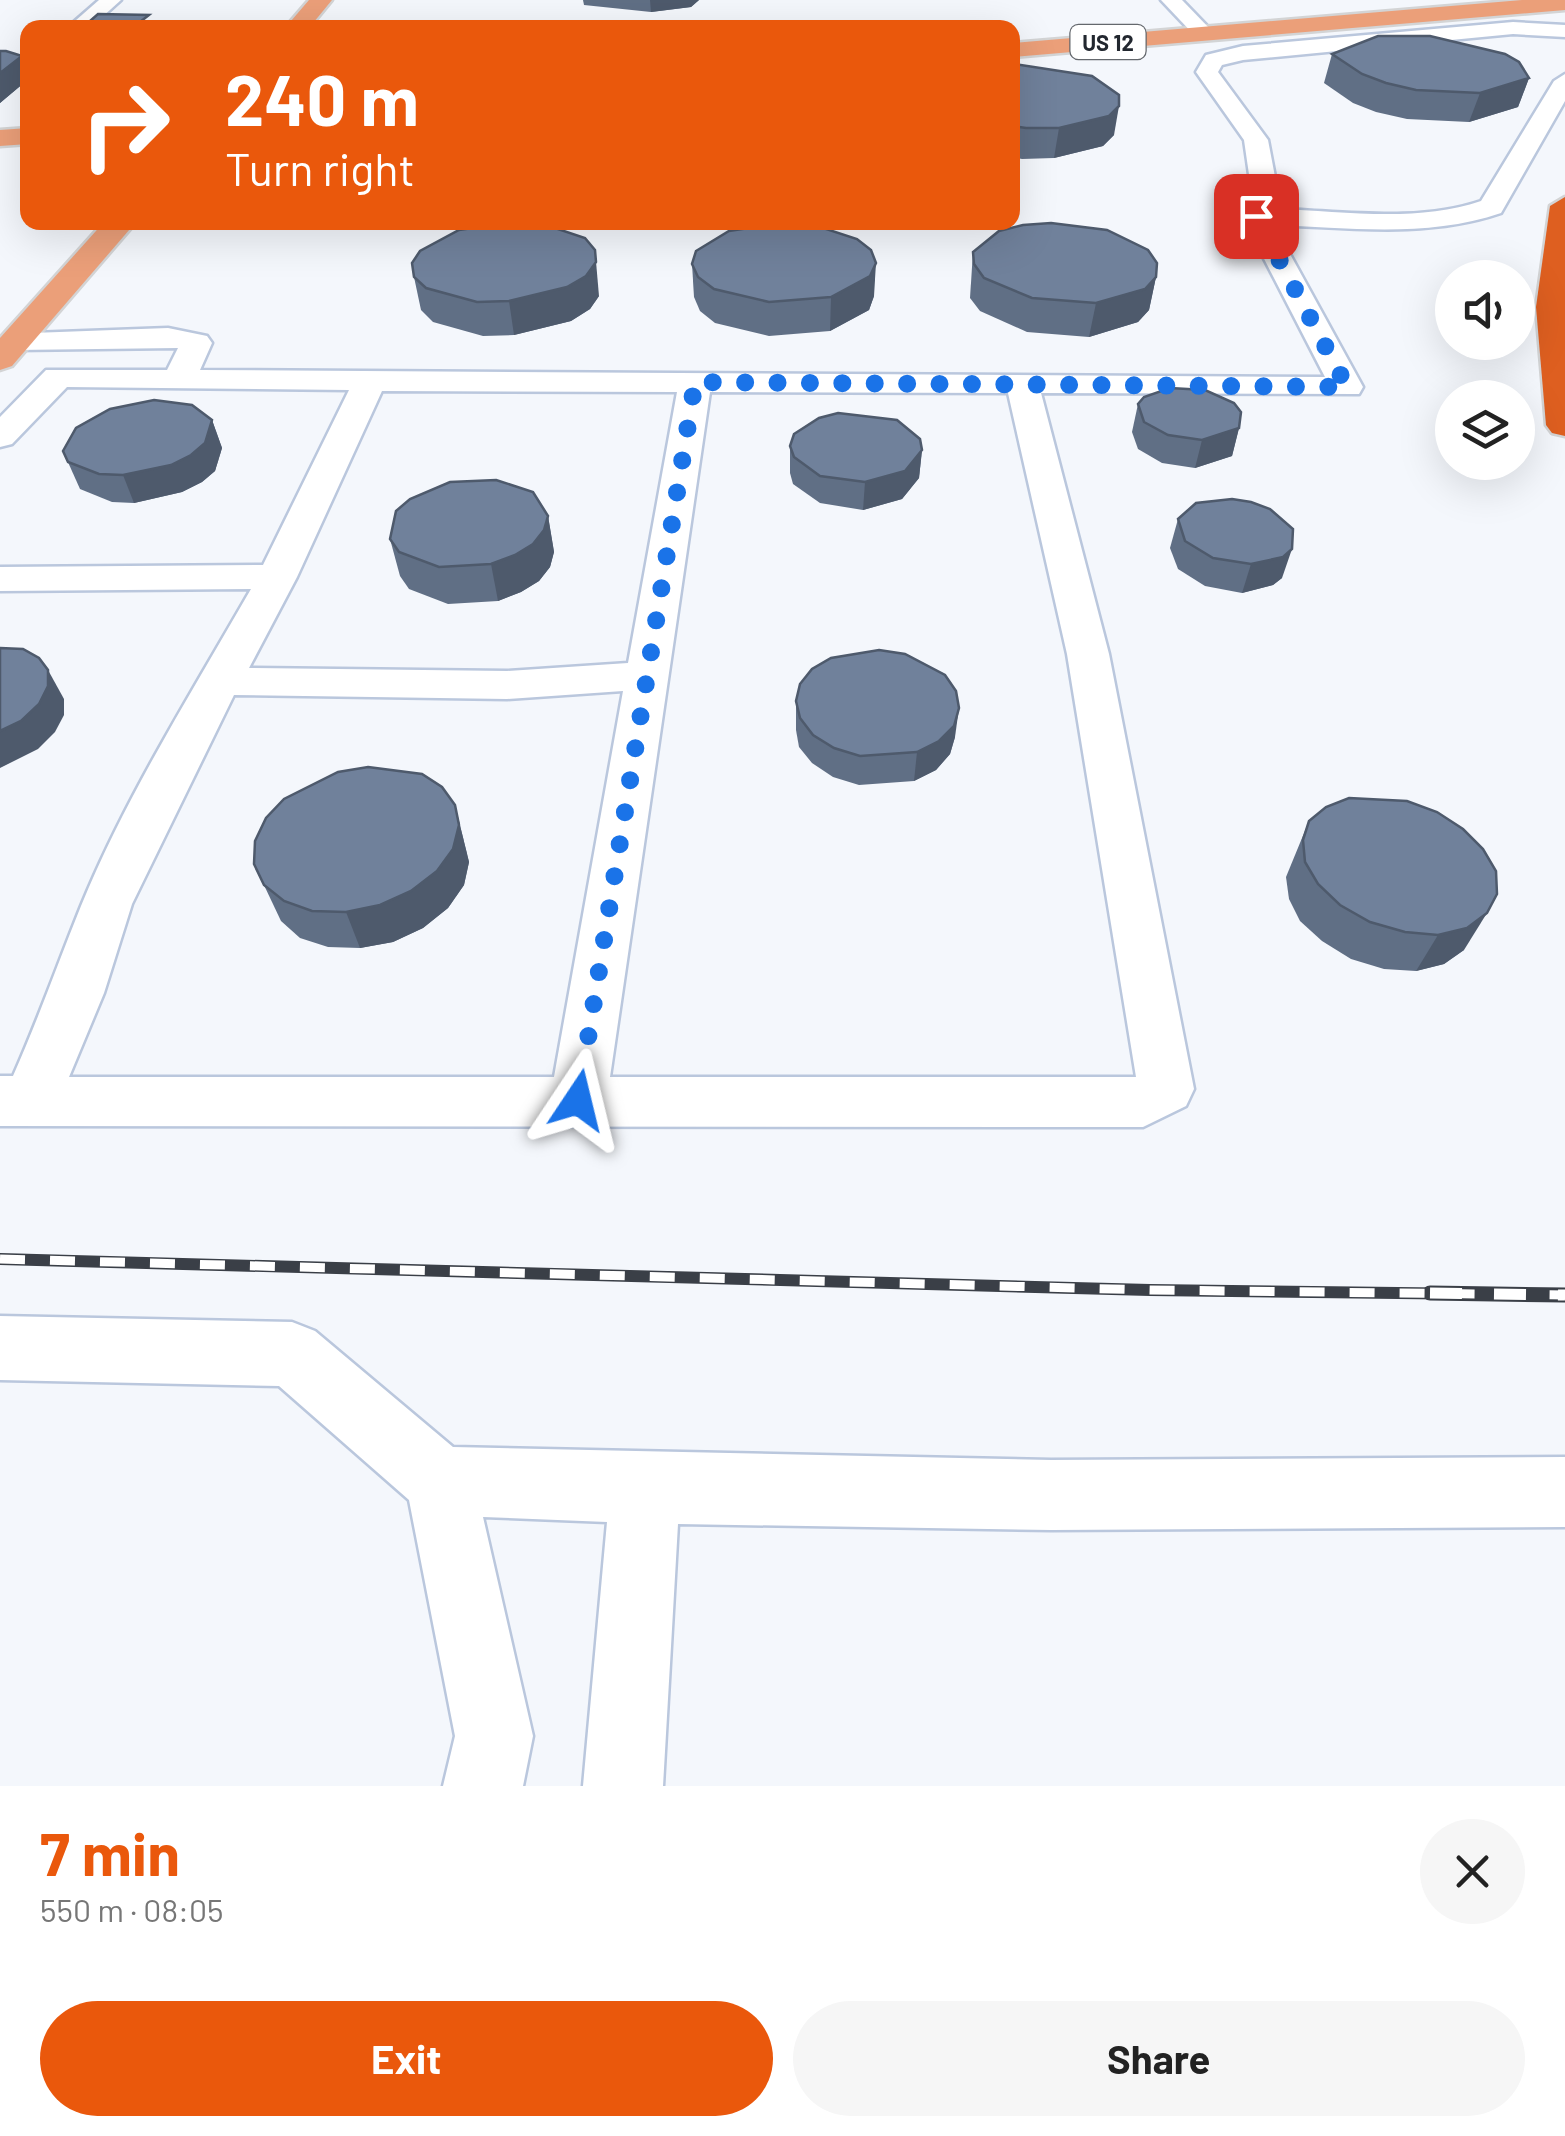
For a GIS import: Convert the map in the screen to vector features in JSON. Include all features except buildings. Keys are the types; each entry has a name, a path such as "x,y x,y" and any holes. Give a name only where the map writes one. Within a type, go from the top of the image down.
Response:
{"highway":[{"path":"1565,206 1553,293 1555,352 1565,425"}],"main road":[{"path":"303,20 321,0"},
{"name":"US 12","path":"1020,49 1565,2"},
{"path":"8,350 115,230"}],"lane":[{"path":"87,20 111,0"},
{"path":"1171,0 1204,34"},
{"path":"1256,216 1267,202 1256,140 1207,72 1214,60 1243,53 1514,28 1565,31"},
{"path":"1256,216 1433,219 1479,212 1491,206 1565,81"},
{"path":"0,437 58,378 1347,387 1256,216"},
{"path":"8,350 168,338 196,343 179,380"},
{"path":"370,381 277,577 107,904 76,993 15,1101 1143,1102 1166,1089 1088,654 1022,383"},
{"path":"578,1100 695,382"},
{"path":"0,579 277,577"},
{"path":"220,681 472,685 648,676"},
{"path":"0,1348 292,1354 440,1481 494,1736 483,1786"},
{"path":"440,1481 1051,1495 1565,1492"},
{"path":"623,1786 645,1488"}],"railway":[{"path":"0,1259 1150,1290 1565,1295 1430,1293"}],"route":[{"path":"578,1100 616,892 695,382 1347,387 1256,216"}]}
